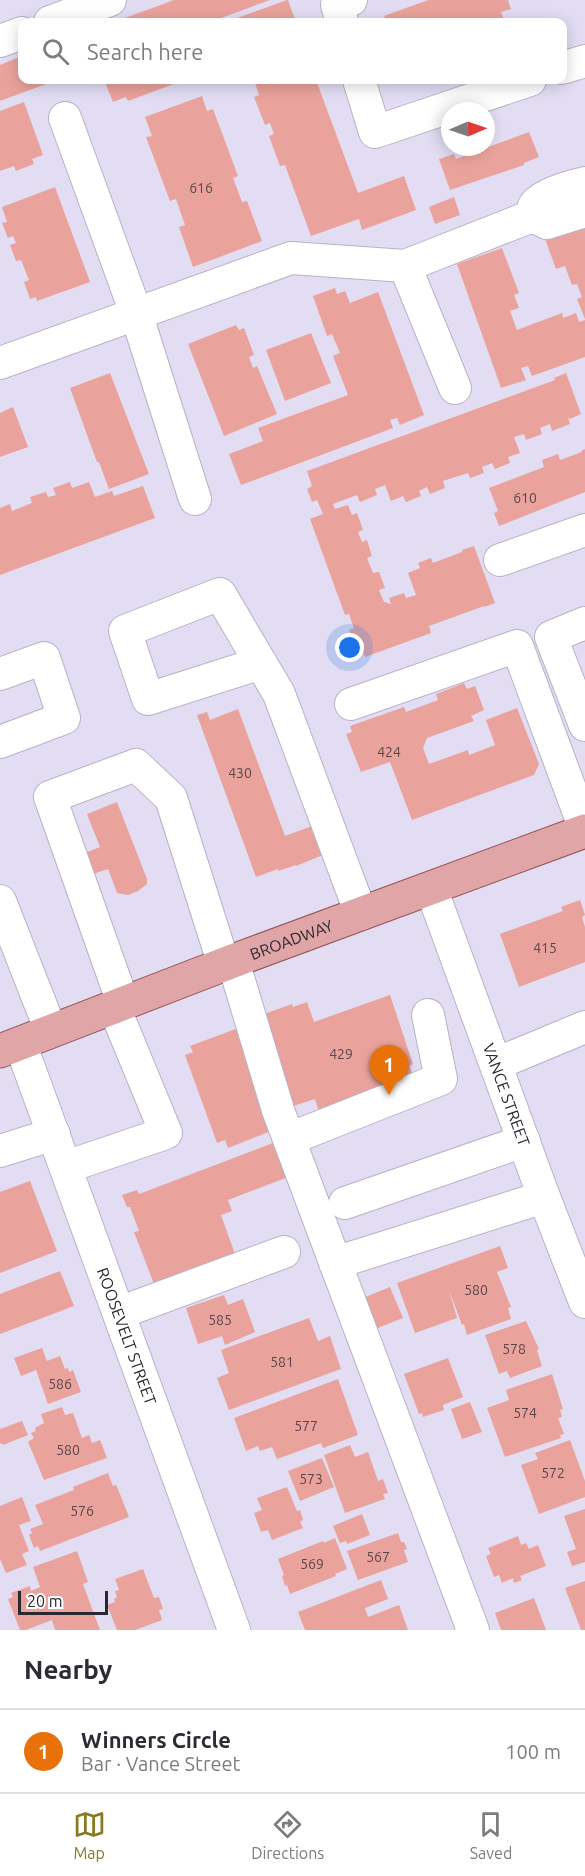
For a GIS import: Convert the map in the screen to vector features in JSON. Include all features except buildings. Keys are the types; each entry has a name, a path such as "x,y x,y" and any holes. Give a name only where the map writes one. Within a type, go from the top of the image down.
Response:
{"main road":[{"name":"BROADWAY","path":"10,1047 585,830"}],"street":[{"path":"61,18 110,0"},
{"path":"341,18 337,5 351,0"},
{"path":"0,41 18,34"},
{"path":"567,66 585,61"},
{"path":"360,84 375,132 518,84"},
{"path":"65,118 136,314 195,499"},
{"path":"532,216 535,204 542,198 585,183"},
{"path":"0,363 291,258 405,266 532,216 547,223 585,211"},
{"path":"405,266 455,388"},
{"path":"500,560 585,530"},
{"path":"585,623 550,637 585,725"},
{"path":"351,704 517,646 585,830"},
{"path":"0,674 44,658 64,718 0,742"},
{"path":"261,663 279,694 361,914"},
{"path":"66,1167 166,1133 119,1005 50,797 136,765 171,798 278,1110 473,1630"},
{"name":"VANCE STREET","path":"430,888 585,1302"},
{"path":"0,901 51,1031"},
{"path":"289,1139 441,1079 428,1016"},
{"path":"496,1064 585,1027"},
{"name":"ROOSEVELT STREET","path":"10,1047 54,1134 234,1630"},
{"path":"0,1151 54,1134"},
{"path":"345,1203 524,1141"},
{"path":"335,1263 544,1197"},
{"path":"119,1313 284,1252"}],"place":[{"name":"Winners Circle","path":"389,1095"}]}
